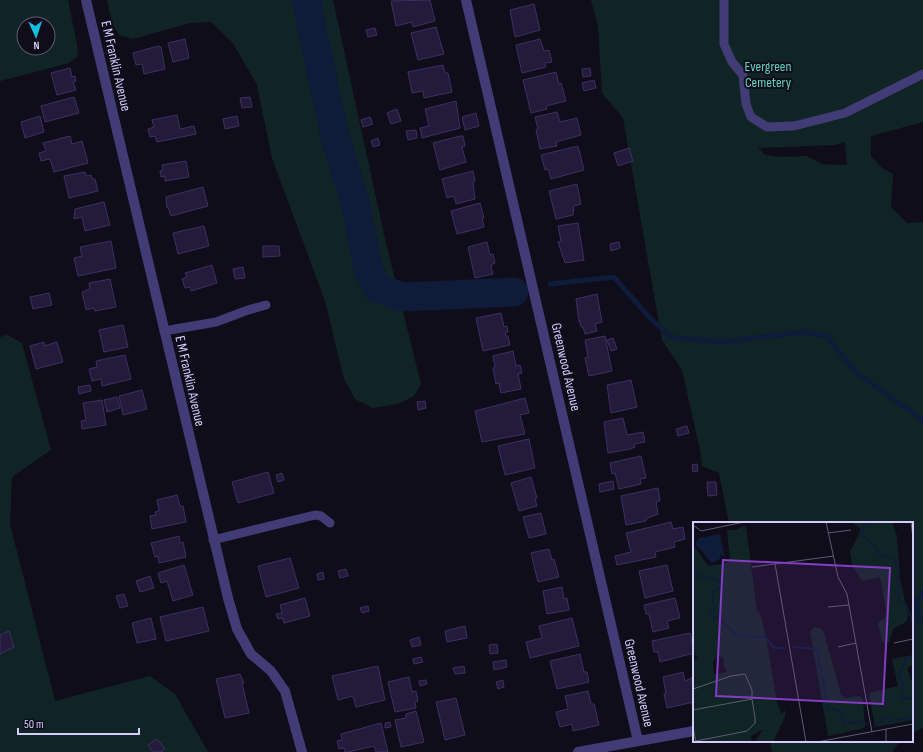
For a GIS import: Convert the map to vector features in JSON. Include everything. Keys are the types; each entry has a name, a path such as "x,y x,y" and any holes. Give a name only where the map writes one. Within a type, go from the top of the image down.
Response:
{"street":[{"name":"E M Franklin Avenue","path":"86,0 213,540 237,629 251,654 271,671 285,691 302,752"},
{"name":"Greenwood Avenue","path":"466,0 638,741"},
{"path":"578,752 693,731"}],"lane":[{"path":"724,0 724,44 732,62 743,75 746,104 751,117 767,127 794,126 845,113 923,74"},
{"path":"164,332 216,322 266,305"},
{"path":"213,540 315,515 321,516 330,523"}],"green space":[{"path":"0,0 68,0 78,50 77,57 69,63 0,81"},
{"path":"107,0 333,0 385,239 421,384 414,396 398,404 373,408 355,399 344,379 325,301 272,158 257,85 233,43 211,22 190,23 133,39 119,35 112,23"},
{"name":"Evergreen Cemetery","path":"591,0 923,0 923,122 871,136 871,156 882,168 893,174 891,207 907,223 923,222 923,728 913,733 913,522 729,522 719,473 702,466 700,450 682,370 662,340 623,118 602,93 598,26","holes":["845,142 847,165 822,164 807,156 782,157 765,155 758,148 835,145"]},
{"path":"7,335 22,343 51,450 12,477 10,524 55,701 150,676 175,694 208,752 0,752 0,337"},
{"path":"770,742 899,742 892,752 772,752"}],"building":[{"path":"430,0 435,21 413,27 412,22 396,26 391,1"},
{"path":"534,4 540,30 515,37 510,10"},
{"path":"436,27 444,54 418,60 411,33"},
{"path":"375,28 377,35 368,37 366,30"},
{"path":"185,39 189,58 173,62 168,43"},
{"path":"540,39 544,51 549,50 552,62 545,63 546,67 522,73 516,45"},
{"path":"158,46 161,47 165,69 144,74 142,64 136,65 133,53"},
{"path":"443,65 445,73 448,73 452,92 424,98 423,91 412,93 408,72"},
{"path":"70,68 72,77 75,76 76,81 73,82 76,90 57,95 51,73"},
{"path":"590,68 591,76 583,77 582,69"},
{"path":"556,72 566,101 546,106 547,109 531,113 523,80"},
{"path":"594,80 596,88 584,91 582,83"},
{"path":"74,97 79,113 45,122 41,106"},
{"path":"250,97 252,107 242,108 240,98"},
{"path":"456,101 460,128 422,138 420,128 429,126 425,109"},
{"path":"397,109 401,121 391,124 387,113"},
{"path":"557,112 560,122 577,118 581,135 556,142 557,146 540,149 535,117"},
{"path":"476,113 479,126 465,130 462,117"},
{"path":"177,115 180,129 194,126 196,134 157,142 155,136 150,137 148,129 154,127 152,120"},
{"path":"40,116 44,132 25,138 21,122"},
{"path":"237,116 239,126 225,129 223,119"},
{"path":"370,117 373,124 363,127 361,120"},
{"path":"416,130 417,138 408,140 406,131"},
{"path":"70,136 72,144 82,141 88,163 54,172 50,159 41,161 39,153 46,151 43,143"},
{"path":"463,136 465,146 462,147 466,162 440,170 433,143"},
{"path":"378,138 380,145 373,147 371,141"},
{"path":"578,146 584,170 551,179 548,169 545,170 541,155"},
{"path":"629,148 633,161 618,166 614,153"},
{"path":"186,161 189,177 165,181 165,176 161,177 160,171 163,170 162,165"},
{"path":"473,171 475,181 473,182 475,199 456,204 454,196 447,198 442,179"},
{"path":"85,172 86,176 91,175 92,179 95,179 98,191 69,198 64,176"},
{"path":"577,184 581,204 574,206 573,215 556,219 549,191"},
{"path":"203,187 208,206 171,216 168,207 167,208 166,197"},
{"path":"104,202 110,225 85,231 82,217 74,219 75,209"},
{"path":"480,203 484,218 482,218 484,227 457,234 451,211"},
{"path":"578,223 584,260 565,263 558,242 561,241 558,226"},
{"path":"204,226 209,246 178,254 173,233"},
{"path":"111,241 116,268 78,276 74,258 82,256 80,247"},
{"path":"487,242 490,255 493,254 495,263 492,264 491,267 493,274 475,278 468,247"},
{"path":"619,242 620,248 611,251 610,244"},
{"path":"263,246 279,246 280,256 263,257"},
{"path":"212,265 217,283 191,291 190,287 185,288 182,279 187,277 185,273"},
{"path":"243,267 245,278 235,279 233,269"},
{"path":"110,279 116,307 95,311 94,308 86,310 82,292 90,289 89,283"},
{"path":"49,293 52,305 33,309 30,297"},
{"path":"597,294 602,322 595,324 597,331 585,334 583,327 581,327 580,321 579,322 576,299"},
{"path":"501,313 504,327 507,326 508,332 505,333 506,336 508,336 510,345 483,351 476,318"},
{"path":"123,325 128,347 104,352 99,330"},
{"path":"605,336 612,371 589,376 585,358 588,357 585,340"},
{"path":"613,338 617,349 611,351 607,340"},
{"path":"44,342 44,346 57,342 63,362 36,369 30,346"},
{"path":"513,351 516,366 520,365 522,373 518,374 521,389 501,393 499,383 496,384 493,368 495,367 493,356"},
{"path":"125,355 131,379 102,386 101,379 92,381 89,369 97,367 96,361"},
{"path":"631,380 637,407 611,413 607,385"},
{"path":"90,385 91,391 79,394 78,387"},
{"path":"142,390 147,409 123,415 119,396"},
{"path":"117,397 120,408 107,412 104,400"},
{"path":"525,398 529,413 520,415 525,434 482,442 475,411"},
{"path":"102,400 106,425 82,429 81,421 86,420 83,403"},
{"path":"425,401 426,408 418,410 417,402"},
{"path":"623,418 627,435 643,432 645,442 634,444 635,447 630,449 608,453 604,422"},
{"path":"687,426 689,433 678,436 676,429"},
{"path":"529,439 535,468 505,475 498,446"},
{"path":"641,456 646,478 640,479 641,484 619,489 615,473 612,474 610,463"},
{"path":"697,464 698,471 693,472 692,465"},
{"path":"268,472 274,493 238,503 232,482"},
{"path":"282,473 284,480 278,482 276,475"},
{"path":"531,477 537,498 535,499 537,506 519,511 511,483"},
{"path":"613,481 614,489 600,492 599,484"},
{"path":"707,482 716,482 717,495 708,496"},
{"path":"658,488 660,501 656,502 658,514 646,519 646,521 626,525 621,496"},
{"path":"177,495 180,506 183,506 186,522 152,529 150,516 156,515 155,512 159,511 157,500"},
{"path":"541,513 546,534 529,538 523,517"},
{"path":"671,522 673,529 683,527 685,539 674,542 675,547 655,552 656,557 617,565 615,556 631,552 626,533"},
{"path":"179,536 180,543 183,542 186,557 159,563 158,556 155,557 151,543"},
{"path":"549,549 552,560 554,559 559,577 538,582 531,553"},
{"path":"290,558 299,588 266,597 258,566"},
{"path":"184,565 193,595 173,601 167,581 161,583 158,573"},
{"path":"667,565 673,591 645,598 639,571"},
{"path":"346,569 348,576 340,578 338,571"},
{"path":"323,572 324,579 318,580 317,574"},
{"path":"150,576 154,588 140,592 136,581"},
{"path":"562,587 564,599 567,598 569,610 547,614 543,591"},
{"path":"124,594 128,606 120,608 116,596"},
{"path":"305,598 310,616 284,623 283,618 278,619 276,614 282,613 280,605"},
{"path":"675,598 680,618 667,621 669,628 653,632 649,614 646,614 644,605"},
{"path":"368,606 369,611 362,613 360,608"},
{"path":"203,607 209,631 166,641 160,617"},
{"path":"151,618 156,639 137,643 132,623"},
{"path":"572,618 579,646 530,658 526,642 542,638 539,626"},
{"path":"465,626 467,638 447,642 445,631"},
{"path":"9,631 14,647 0,654 0,635"},
{"path":"690,633 693,653 660,662 658,652 654,652 652,641"},
{"path":"419,637 421,645 412,647 410,640"},
{"path":"497,644 498,653 490,654 489,645"},
{"path":"580,654 584,672 587,672 589,682 557,689 550,661"},
{"path":"421,657 423,662 414,664 413,659"},
{"path":"506,660 507,667 494,670 493,662"},
{"path":"378,666 385,700 356,707 353,696 338,700 332,676"},
{"path":"464,666 465,673 455,674 453,668"},
{"path":"683,672 685,681 693,677 693,702 667,708 663,677"},
{"path":"240,674 244,683 242,683 249,713 225,718 216,679"},
{"path":"409,677 412,692 416,691 418,701 415,702 416,708 395,712 388,682"},
{"path":"426,680 427,684 420,686 419,681"},
{"path":"503,680 504,687 498,689 496,682"},
{"path":"588,691 591,704 594,704 599,725 573,731 572,724 560,727 556,712 568,709 565,696"},
{"path":"456,698 465,735 445,740 436,702"},
{"path":"416,711 424,742 401,747 395,720 406,718 406,714"},
{"path":"390,722 391,727 385,728 385,723"},
{"path":"381,723 388,752 376,752 374,746 348,752 345,752 344,748 339,749 337,741 342,740 341,734"},
{"path":"157,739 165,749 161,752 153,752 148,745"}],"waterway":[{"path":"306,0 335,137 355,202 368,269 377,288 402,297 514,292"},
{"path":"550,284 614,277 650,318 671,337 722,342 804,332 826,336 857,373 923,420"},
{"path":"923,593 916,603 919,620 923,621"}]}
